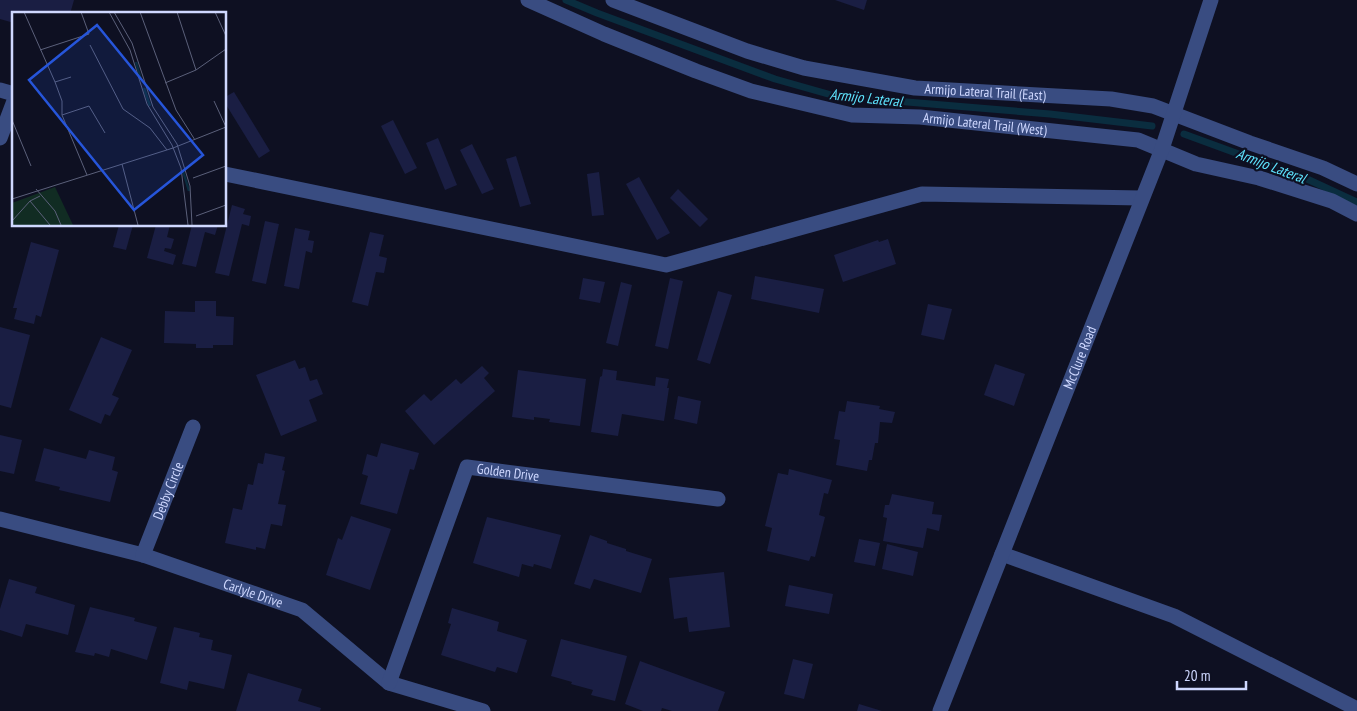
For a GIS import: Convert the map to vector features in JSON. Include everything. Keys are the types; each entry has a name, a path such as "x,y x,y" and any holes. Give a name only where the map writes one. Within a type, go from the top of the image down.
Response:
{"street":[{"name":"Armijo Lateral Trail (West)","path":"528,0 604,34 751,91 852,115 920,118 1138,140 1196,164 1259,178 1332,201 1357,214"},
{"name":"Armijo Lateral Trail (East)","path":"613,0 747,51 804,68 915,88 1111,99 1154,106 1174,115 1322,168 1357,184"},
{"name":"McClure Road","path":"940,711 1141,198 1162,149 1212,0"},
{"path":"0,138 12,106"},
{"path":"226,174 666,265 922,194 1141,198"},
{"name":"Debby Circle","path":"143,555 193,427"},
{"name":"Golden Drive","path":"389,683 467,468 718,499"},
{"name":"Carlyle Drive","path":"0,519 143,555 302,610 389,683 483,711"},
{"path":"1002,554 1174,616 1357,709"}],"building":[{"path":"0,0 74,0 71,12 12,12 12,22 0,19"},
{"path":"835,0 867,0 864,10"},
{"path":"234,92 270,151 259,158 226,105 226,96"},
{"path":"393,120 417,168 405,174 381,126"},
{"path":"438,138 457,185 445,190 426,143"},
{"path":"472,144 494,189 482,194 460,150"},
{"path":"516,156 531,204 520,207 506,159"},
{"path":"599,172 604,215 592,216 587,174"},
{"path":"639,177 670,233 657,240 626,184"},
{"path":"678,189 708,219 700,227 670,198"},
{"path":"232,205 245,209 243,214 251,216 249,226 242,224 229,276 215,273"},
{"path":"265,221 279,224 266,284 252,281"},
{"path":"119,226 133,226 126,250 113,247"},
{"path":"156,226 170,226 167,237 174,239 171,249 165,248 164,251 176,255 173,265 147,258"},
{"path":"192,226 218,226 215,235 205,232 196,267 182,264"},
{"path":"295,228 310,231 308,240 314,241 312,253 306,251 299,289 284,286"},
{"path":"370,232 384,235 379,256 387,258 384,273 376,272 368,306 352,302"},
{"path":"888,239 896,264 843,282 834,255 878,240 879,242"},
{"path":"31,242 59,250 41,317 36,315 34,324 14,319 17,308 13,308"},
{"path":"755,276 824,289 819,313 751,299"},
{"path":"583,278 605,282 600,303 579,299"},
{"path":"670,278 683,281 668,349 655,346"},
{"path":"621,282 632,285 618,346 606,343"},
{"path":"718,291 732,295 710,364 697,360"},
{"path":"195,301 216,301 216,316 234,317 233,345 213,345 213,348 196,348 196,344 164,343 165,311 195,312"},
{"path":"928,304 952,309 944,340 921,335"},
{"path":"0,327 30,335 11,408 0,405"},
{"path":"101,337 132,350 112,395 119,398 110,416 105,414 101,424 69,410"},
{"path":"295,360 299,369 305,367 310,381 317,379 323,394 309,400 317,421 281,436 256,375"},
{"path":"995,364 1025,374 1014,406 984,395"},
{"path":"482,366 489,373 484,378 495,391 434,445 405,411 424,394 431,401 456,379 461,384"},
{"path":"603,369 617,371 616,380 655,386 656,377 669,379 664,421 622,414 618,436 591,432"},
{"path":"518,370 586,379 580,426 549,422 550,419 534,417 534,420 512,417"},
{"path":"678,396 701,401 697,424 674,419"},
{"path":"847,401 880,406 879,409 895,412 892,423 880,422 878,443 875,443 872,460 869,460 867,471 836,465 840,440 834,439 839,411 845,412"},
{"path":"0,435 22,440 14,474 0,471"},
{"path":"381,443 419,453 414,470 410,469 397,514 360,504 368,476 362,474 367,454 377,457"},
{"path":"44,448 86,459 89,450 115,457 112,470 118,472 110,502 59,490 60,487 35,481"},
{"path":"265,453 285,457 282,470 285,471 278,504 286,505 282,526 271,524 265,549 256,547 256,550 225,543 233,508 242,510 248,484 253,485 258,463 263,464"},
{"path":"789,469 832,480 828,494 824,493 819,515 825,517 815,557 811,556 809,561 767,551 772,528 765,526 778,473 788,475"},
{"path":"892,494 934,502 932,514 942,515 939,531 927,528 923,548 883,541 887,518 883,517 885,505 889,505"},
{"path":"351,516 391,529 370,590 326,575 338,538 342,540"},
{"path":"487,517 561,535 551,569 534,564 533,567 522,564 519,577 473,563"},
{"path":"590,535 626,549 626,551 652,559 641,593 594,579 590,589 574,584"},
{"path":"859,539 880,543 875,566 854,562"},
{"path":"887,544 918,552 913,576 882,569"},
{"path":"724,572 730,627 689,632 687,617 674,619 669,578"},
{"path":"9,579 37,587 35,593 75,605 68,635 26,624 22,637 0,630 0,609"},
{"path":"789,585 833,594 829,614 785,606"},
{"path":"90,607 135,618 134,621 157,627 147,660 111,649 109,657 95,653 94,656 75,652"},
{"path":"452,608 499,622 497,631 527,640 517,673 497,667 495,672 441,655 451,624 448,623"},
{"path":"174,627 200,633 199,637 213,640 211,650 232,655 224,689 189,681 187,690 160,683"},
{"path":"561,639 627,656 615,701 591,695 593,690 551,676"},
{"path":"793,659 813,664 804,699 784,694"},
{"path":"640,661 725,692 718,711 672,711 662,708 661,711 643,711 625,704"},
{"path":"248,673 302,689 298,701 321,708 320,711 236,711"},
{"path":"859,704 882,711 857,711"}],"waterway":[{"name":"Armijo Lateral","path":"566,0 775,79 835,96 1050,114 1152,126"},
{"name":"Armijo Lateral","path":"1184,134 1307,179 1357,202"}]}
